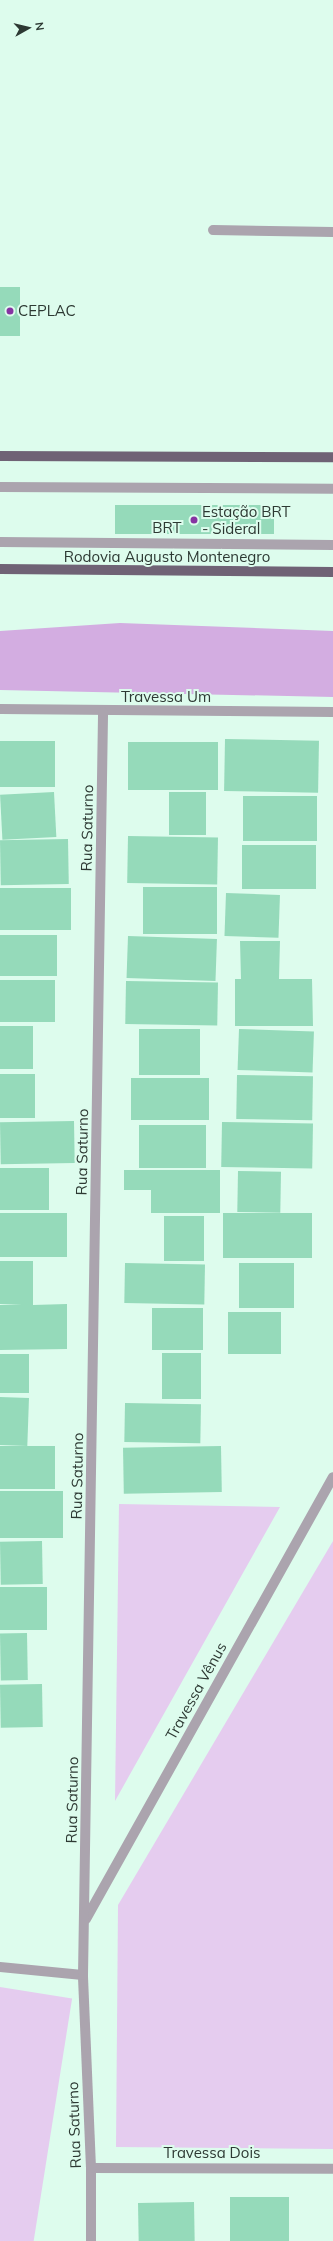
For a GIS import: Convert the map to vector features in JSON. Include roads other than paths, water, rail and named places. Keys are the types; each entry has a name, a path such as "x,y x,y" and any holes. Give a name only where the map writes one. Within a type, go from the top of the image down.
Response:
{"main road":[{"path":"0,456 333,456"},
{"name":"Rodovia Augusto Montenegro","path":"0,569 333,572"}],"street":[{"path":"213,230 333,232"},
{"path":"0,487 333,489"},
{"name":"BRT","path":"0,542 333,545"},
{"name":"Travessa Um","path":"0,709 104,712 333,712"},
{"name":"Rua Saturno","path":"91,2241 91,2168 83,1975 104,712"},
{"name":"Travessa Vênus","path":"85,1920 333,1477"},
{"path":"0,1967 83,1975"},
{"name":"Travessa Dois","path":"91,2168 333,2169"}],"place":[{"name":"CEPLAC","path":"10,311"},
{"name":"Estação BRT - Sideral","path":"194,520"}]}
